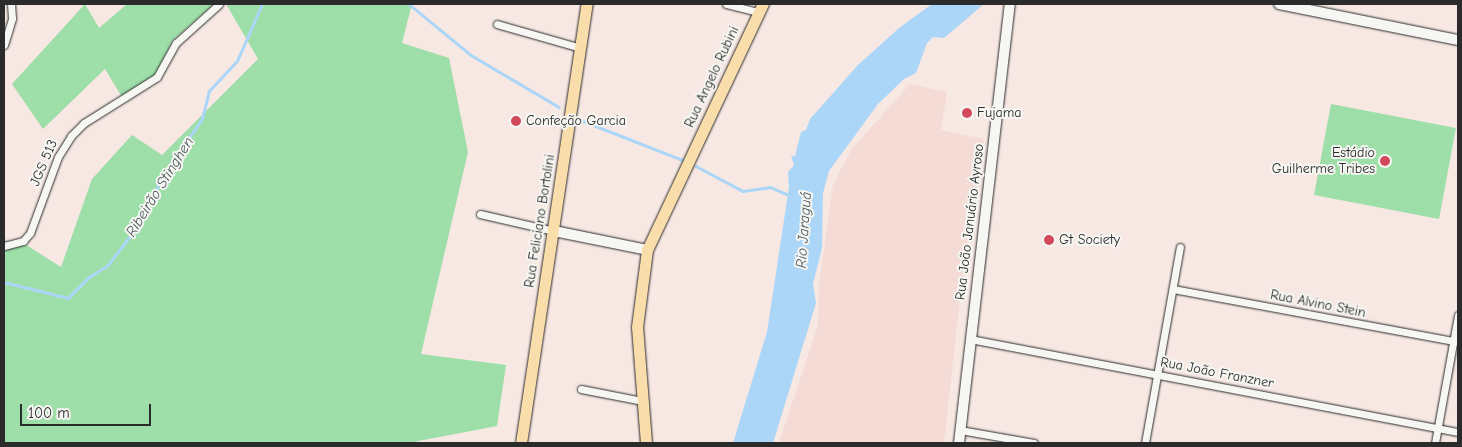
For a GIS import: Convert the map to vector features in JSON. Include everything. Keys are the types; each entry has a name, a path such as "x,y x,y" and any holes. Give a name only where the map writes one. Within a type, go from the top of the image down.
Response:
{"main road":[{"name":"Rua Feliciano Bortolini","path":"521,443 587,4"},
{"name":"Rua João Januário Ayroso","path":"959,443 1010,4"},
{"path":"1279,4 1458,40"},
{"name":"Rua Angelo Rubini","path":"646,443 638,327 647,250 761,8"},
{"path":"554,231 647,250"}],"street":[{"path":"4,45 12,18 11,4"},
{"name":"JGS 513","path":"4,246 23,241 33,228 64,144 84,123 157,77 166,59 186,32 219,4"},
{"path":"726,4 761,8"},
{"path":"496,24 581,48"},
{"path":"480,214 554,231"},
{"path":"1145,443 1180,247"},
{"name":"Rua Alvino Stein","path":"1173,289 1456,342"},
{"path":"1435,443 1456,342 1458,315"},
{"name":"Rua João Franzner","path":"970,339 1458,432"},
{"path":"581,389 642,401"},
{"path":"960,430 1034,443"}],"shaded area":[{"path":"910,84 947,92 941,130 984,139 960,299 944,443 779,443 818,325 819,285 833,185 851,150"}],"green space":[{"path":"85,4 99,28 127,4 214,4 173,40 155,75 122,97 105,69 43,129 12,84"},
{"path":"226,4 412,4 402,43 449,58 468,152 421,354 506,365 497,426 408,443 4,443 4,243 20,241 61,267 92,179 132,135 162,155 258,59"},
{"name":"Estádio Guilherme Tribes","path":"1331,104 1456,128 1439,219 1314,195"}],"water":[{"name":"Rio Jaraguá","path":"932,4 984,4 944,38 933,37 927,43 916,73 904,79 878,104 829,171 823,193 822,248 813,284 816,303 773,443 733,443 767,332 789,187 788,172 794,165 791,156 795,156 801,132 806,130 810,119 858,65 899,28"}],"waterway":[{"name":"Ribeirão Stinghen","path":"4,282 68,298 89,277 108,265 136,228 162,178 202,119 209,91 237,61 262,4"},
{"name":"Ribeirão Stinghen","path":"409,4 471,55 559,107"},
{"name":"Ribeirão Stinghen","path":"578,119 685,161"},
{"name":"Ribeirão Stinghen","path":"696,166 743,191 770,187 789,195"}],"place":[{"name":"Fujama","path":"967,113"},
{"name":"Confeção Garcia","path":"516,121"},
{"name":"Estádio Guilherme Tribes","path":"1385,161"},
{"name":"Gt Society","path":"1049,240"}]}
